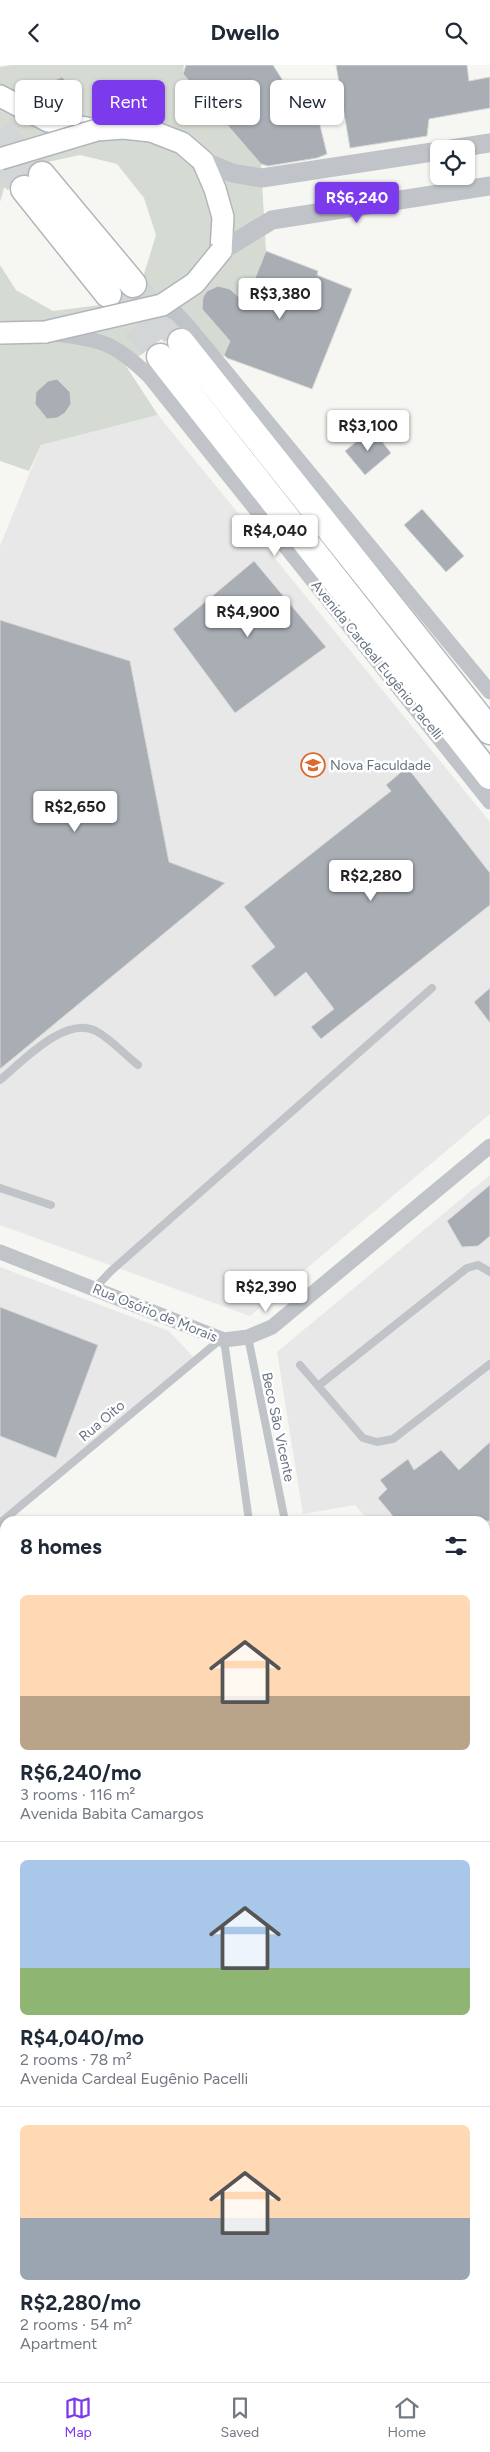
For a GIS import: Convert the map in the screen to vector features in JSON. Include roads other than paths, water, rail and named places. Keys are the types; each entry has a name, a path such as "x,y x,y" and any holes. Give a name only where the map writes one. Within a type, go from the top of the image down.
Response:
{"highway":[{"path":"108,293 33,182 133,284"},
{"name":"Avenida Cardeal Eugênio Pacelli","path":"490,731 170,349 490,776"}],"main road":[{"path":"0,96 48,121 97,130"},
{"path":"0,159 97,130 123,128 151,131 182,143 203,161 223,217 221,251 195,283 162,305 45,332 0,333"}],"street":[{"path":"475,145 490,143"},
{"path":"203,161 232,173 262,179 430,152"},
{"path":"221,251 272,220 490,186"},
{"path":"162,305 177,314 189,327 490,691"},
{"name":"Avenida Cardeal Eugênio Pacelli","path":"45,332 94,339 127,354 149,376 490,802"},
{"name":"Rua Osório de Morais","path":"0,1252 222,1340 248,1337 272,1327 490,1146"}],"lane":[{"path":"94,1289 111,1271 432,988"},
{"path":"0,1080 60,1031 80,1027 95,1031 138,1065"},
{"path":"0,1188 51,1205"},
{"path":"318,1387 468,1268 478,1265 490,1272"},
{"name":"Beco São Vicente","path":"248,1337 283,1516"},
{"path":"222,1340 248,1516"},
{"name":"Rua Oito","path":"8,1516 222,1340"},
{"path":"300,1365 363,1438 377,1442 394,1439 490,1364"}],"tunnel":[{"path":"0,131 42,175"},
{"path":"0,162 24,189"},
{"path":"133,284 181,342"},
{"path":"111,296 160,357"}],"place":[{"name":"Nova Faculdade","path":"313,765"}]}
